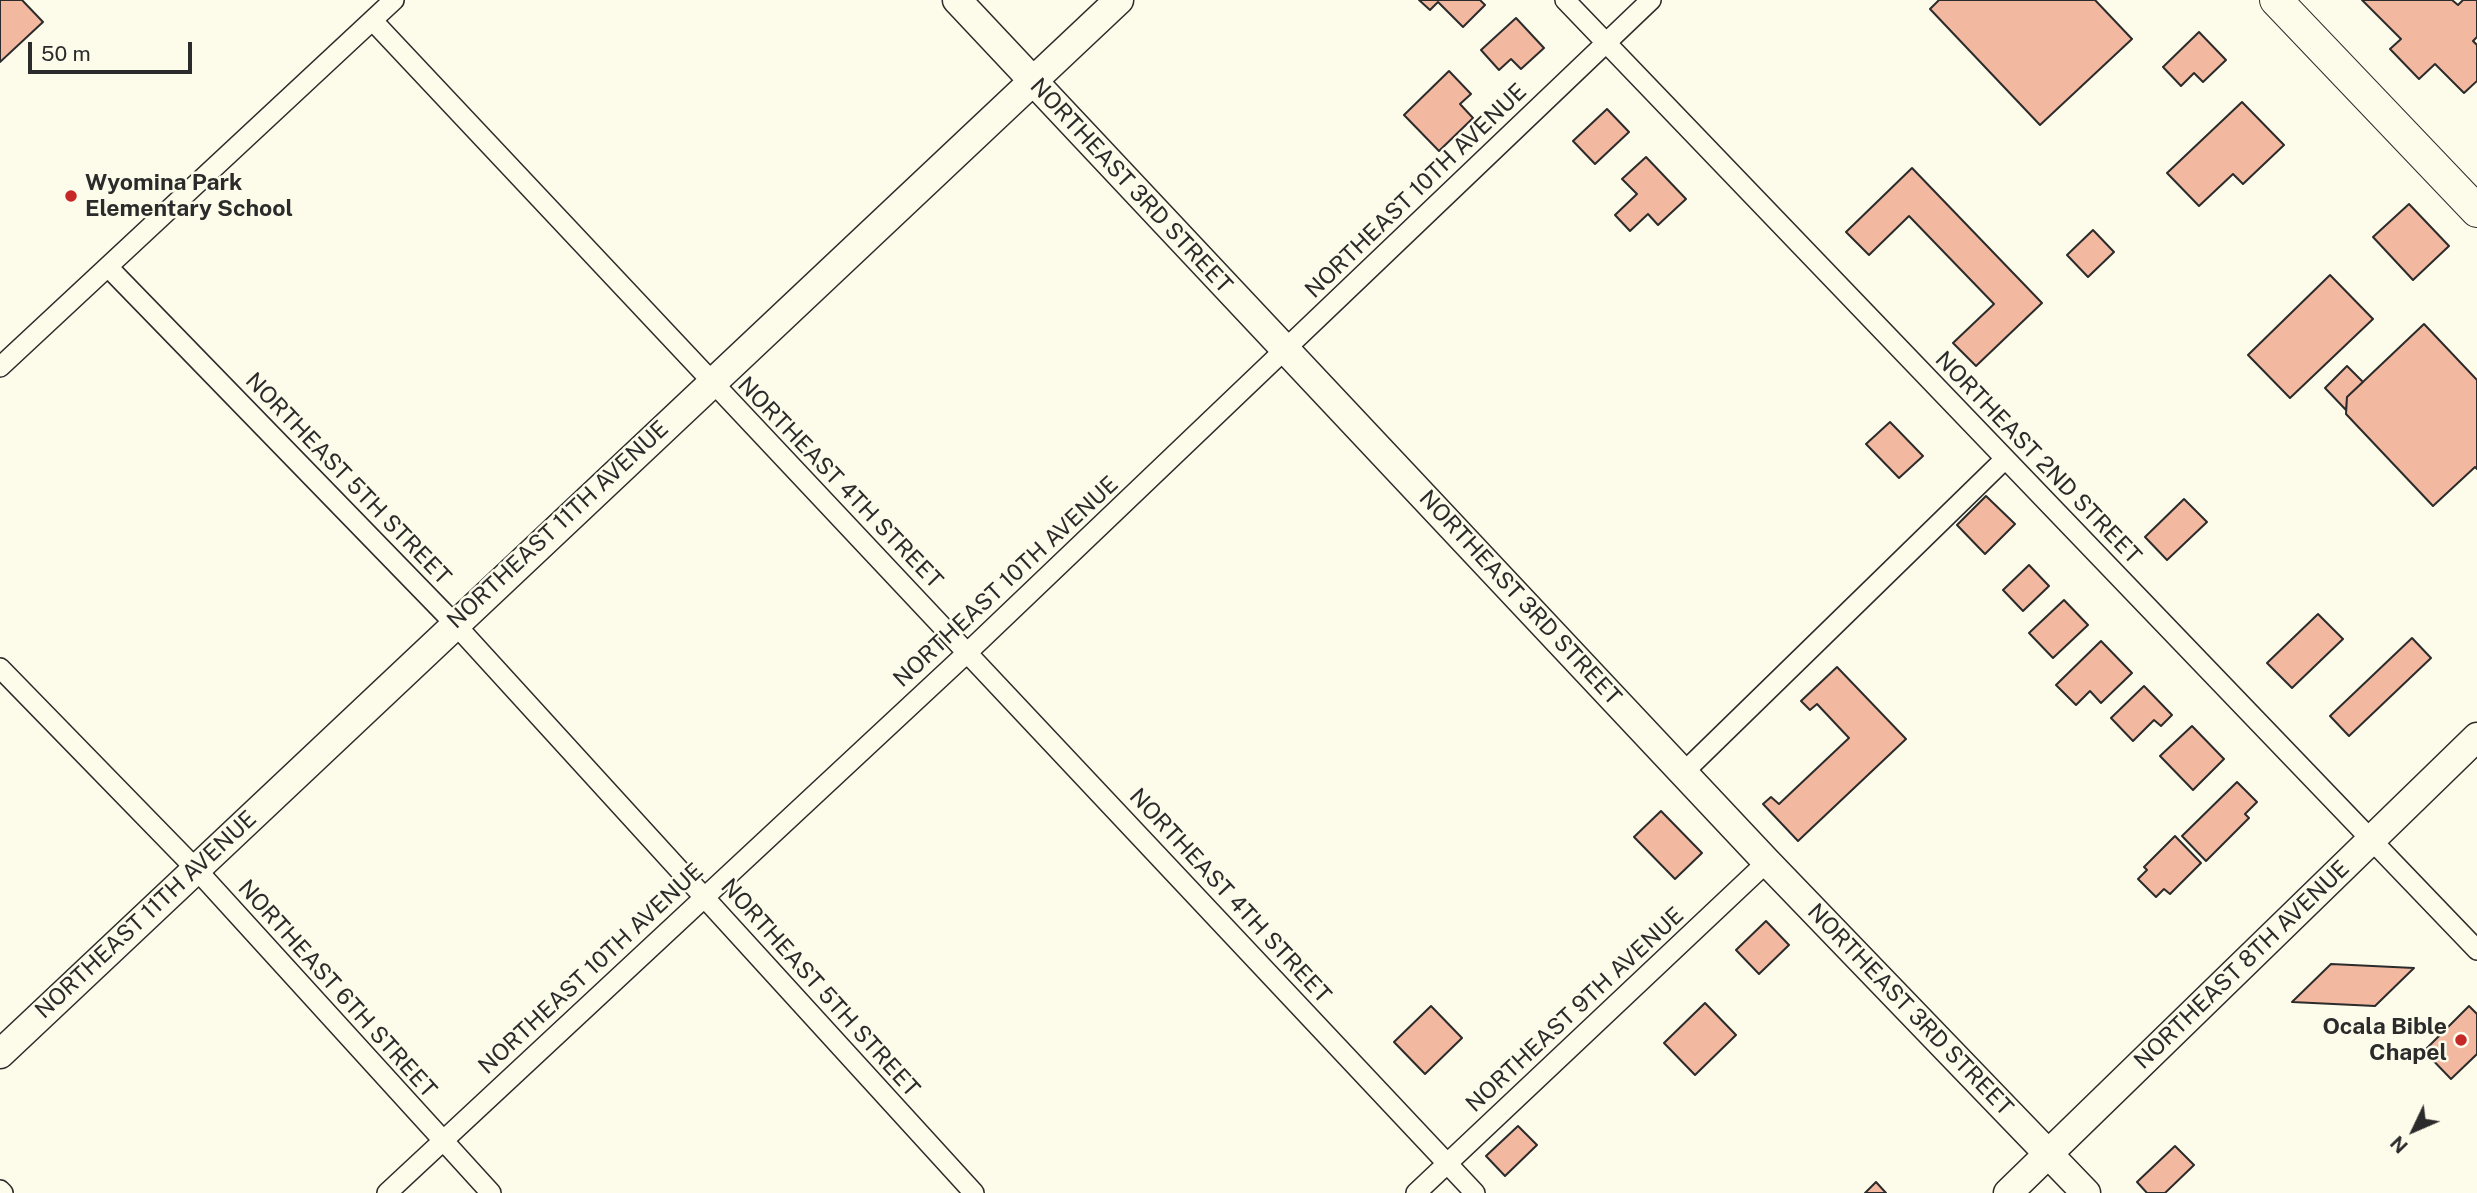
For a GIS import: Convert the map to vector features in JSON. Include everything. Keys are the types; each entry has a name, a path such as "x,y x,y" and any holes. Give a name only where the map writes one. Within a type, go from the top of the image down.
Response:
{"main road":[{"path":"2276,0 2477,211"}],"street":[{"path":"0,367 394,0"},
{"name":"NORTHEAST 3RD STREET","path":"957,0 1767,862 2085,1193"},
{"name":"NORTHEAST 11TH AVENUE","path":"0,1054 454,623 1034,83 1119,0"},
{"name":"NORTHEAST 2ND STREET","path":"1565,0 2477,950"},
{"name":"NORTHEAST 10TH AVENUE","path":"387,1193 968,652 1651,0"},
{"name":"NORTHEAST 4TH STREET","path":"373,21 1475,1193"},
{"name":"NORTHEAST 5TH STREET","path":"109,268 454,623 974,1193"},
{"path":"1684,772 2005,459"},
{"name":"NORTHEAST 6TH STREET","path":"0,668 196,869 491,1193"},
{"name":"NORTHEAST 8TH AVENUE","path":"2008,1193 2477,737"},
{"name":"NORTHEAST 9TH AVENUE","path":"1416,1193 1767,862"}],"building":[{"path":"0,0 22,0 43,22 0,62"},
{"path":"1419,0 1480,0 1485,5 1463,27 1438,2 1430,10"},
{"path":"1939,0 2095,0 2132,39 2040,125 1930,9"},
{"path":"2362,0 2452,0 2458,5 2463,0 2477,0 2477,37 2473,41 2477,45 2477,81 2464,93 2435,64 2419,79 2390,49 2401,39"},
{"path":"1516,18 1544,48 1521,69 1511,59 1499,70 1481,50"},
{"path":"2199,32 2226,60 2203,82 2194,73 2181,86 2163,67"},
{"path":"1449,71 1471,94 1460,104 1473,118 1439,151 1404,115"},
{"path":"2242,102 2284,145 2243,184 2233,174 2199,206 2167,173"},
{"path":"1607,109 1629,132 1595,164 1573,141"},
{"path":"1646,157 1686,199 1658,225 1648,214 1630,231 1615,215 1637,194 1622,179"},
{"path":"1912,168 2042,303 1976,366 1953,343 1994,304 1909,216 1869,255 1846,232"},
{"path":"2409,204 2449,246 2413,280 2373,237"},
{"path":"2093,230 2114,252 2088,277 2067,255"},
{"path":"2330,275 2373,319 2290,398 2248,355"},
{"path":"2424,324 2477,380 2477,469 2475,467 2433,506 2346,414 2347,397"},
{"path":"2347,366 2363,382 2347,397 2346,410 2325,388"},
{"path":"1890,422 1923,456 1899,478 1866,444"},
{"path":"1986,496 2015,524 1985,554 1957,525"},
{"path":"2184,499 2207,522 2167,560 2145,537"},
{"path":"2029,565 2049,586 2023,611 2003,590"},
{"path":"2064,600 2088,625 2053,658 2029,633"},
{"path":"2318,614 2343,639 2292,688 2267,663"},
{"path":"2412,638 2431,658 2349,736 2330,716"},
{"path":"2101,641 2132,673 2101,703 2090,691 2076,705 2056,685"},
{"path":"1837,667 1906,739 1798,841 1763,804 1771,797 1779,804 1849,738 1817,704 1810,710 1801,701"},
{"path":"2144,686 2172,715 2161,726 2154,720 2133,741 2111,718"},
{"path":"2192,726 2224,759 2193,790 2160,756"},
{"path":"2237,782 2257,802 2245,814 2249,818 2206,861 2182,836"},
{"path":"1661,811 1702,853 1675,879 1634,837"},
{"path":"2175,836 2201,863 2170,894 2164,889 2156,897 2138,879 2147,870 2144,867"},
{"path":"1766,921 1789,945 1759,974 1736,950"},
{"path":"2331,964 2414,968 2375,1006 2292,1002"},
{"path":"1705,1003 1736,1035 1695,1075 1664,1043"},
{"path":"1431,1006 1462,1038 1425,1074 1394,1042"},
{"path":"2469,1006 2477,1014 2477,1054 2451,1079 2424,1051"},
{"path":"1518,1126 1537,1145 1505,1176 1486,1156"},
{"path":"2175,1146 2194,1165 2165,1193 2147,1193 2137,1182"},
{"path":"1876,1182 1886,1193 1865,1193"}],"place":[{"name":"Wyomina Park Elementary School","path":"71,196"},
{"name":"Ocala Bible Chapel","path":"2461,1040"}]}
